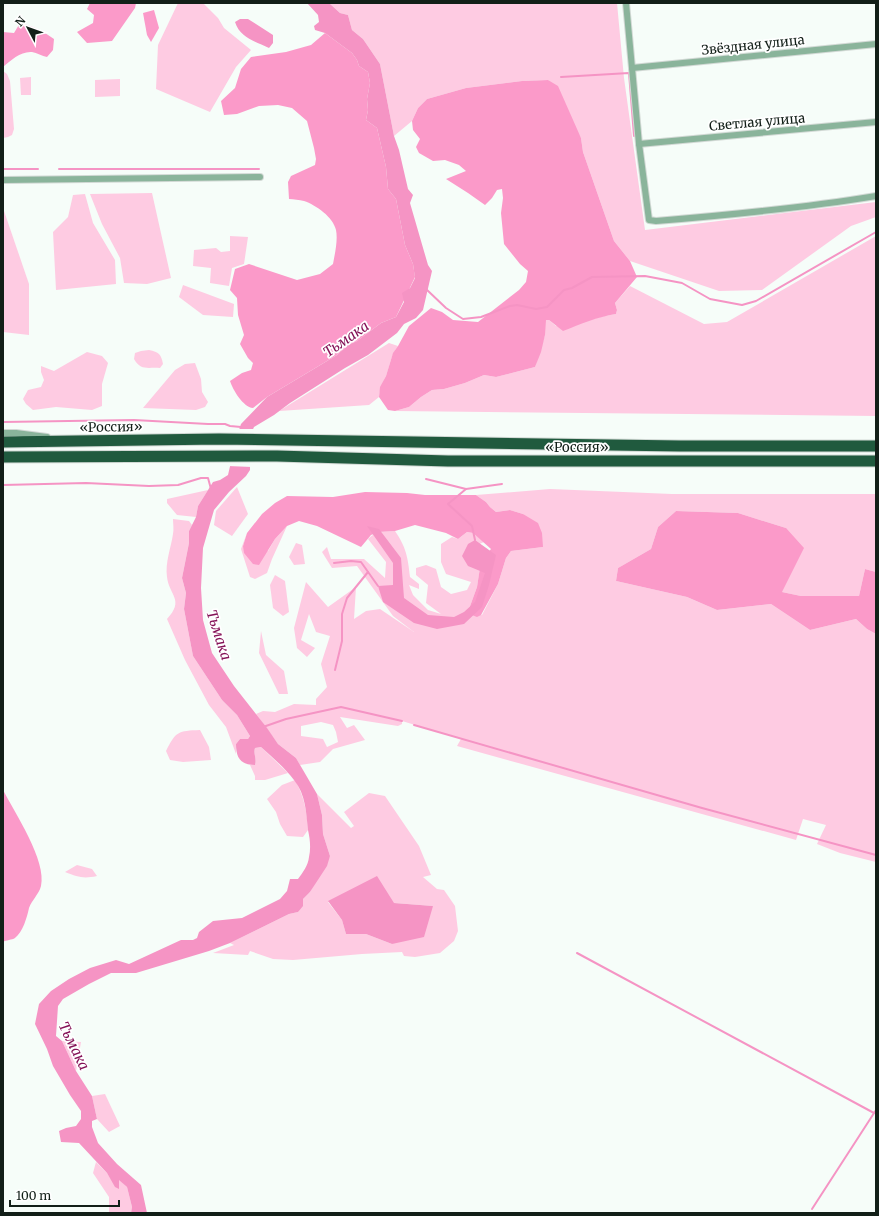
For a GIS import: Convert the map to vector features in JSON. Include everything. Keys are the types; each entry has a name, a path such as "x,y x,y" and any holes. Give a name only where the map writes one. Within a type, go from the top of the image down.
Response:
{"highway":[{"name":"«Россия»","path":"3,442 219,439 680,446 876,446"},
{"name":"«Россия»","path":"3,456 277,456 448,461 876,461"}],"street":[{"path":"626,3 649,220 656,221 766,211 830,204 876,196"},
{"name":"Звёздная улица","path":"632,68 876,44"},
{"name":"Светлая улица","path":"640,144 876,122"},
{"path":"3,180 260,177"},
{"path":"3,433 16,433 81,441"}],"shaded area":[{"path":"90,3 136,3 135,8 112,41 87,43 77,32 93,23 94,15 87,9"},
{"path":"178,3 203,3 218,18 224,28 251,50 236,67 210,112 156,89 158,45"},
{"path":"307,3 329,3 340,13 348,15 352,30 363,39 380,64 394,136 399,150 408,189 413,195 410,203 428,265 432,271 423,310 416,318 404,324 397,333 368,355 345,368 254,427 250,436 250,470 214,510 203,548 201,588 203,620 212,653 234,686 278,744 296,758 317,794 322,815 323,834 330,856 327,866 310,892 303,899 303,906 298,912 289,914 230,943 209,951 136,973 111,973 63,999 58,1006 56,1036 62,1041 76,1071 92,1096 97,1119 92,1121 92,1127 98,1143 117,1164 141,1185 147,1213 131,1213 132,1207 127,1187 119,1180 119,1189 115,1187 107,1173 79,1143 61,1142 59,1131 76,1126 81,1119 81,1111 53,1066 35,1024 39,1004 51,991 90,968 116,960 129,964 181,940 193,940 197,938 199,932 213,921 242,918 280,899 287,891 290,879 298,879 306,866 310,854 310,840 305,804 298,786 287,771 261,747 255,748 255,765 242,762 237,753 236,744 240,739 248,739 250,736 237,715 222,700 193,656 184,609 186,593 182,578 189,543 189,531 196,517 198,506 213,482 228,475 241,424 267,397 337,355 348,345 357,341 381,323 396,317 404,302 402,293 410,288 415,278 413,264 405,245 396,199 388,189 386,167 377,128 366,120 368,110 367,99 370,83 368,72 359,66 352,53 325,33 315,30 314,26 319,22 318,15"},
{"path":"329,3 617,3 624,78 645,230 876,202 876,217 851,226 762,290 719,291 630,261 614,241 583,152 581,138 548,80 522,81 466,88 427,99 418,108 412,121 394,136 380,64 363,39 352,30 348,15 340,13"},
{"path":"154,10 159,28 151,42 147,35 143,13"},
{"path":"240,19 248,19 273,35 273,43 269,48 240,32 235,22"},
{"path":"20,23 38,29 54,39 53,50 47,57 32,52 24,53 16,56 3,67 3,32 14,33"},
{"path":"325,33 352,53 359,66 368,72 370,83 367,99 368,110 366,120 377,128 386,167 388,189 396,199 405,245 413,264 415,277 396,317 381,323 357,341 348,345 337,355 267,397 253,408 249,407 242,401 233,389 230,381 242,373 251,370 253,363 248,358 240,344 244,335 238,315 237,298 230,290 235,269 249,264 297,280 320,274 333,264 337,234 334,225 328,216 314,205 304,201 289,199 288,182 291,176 315,165 316,159 314,148 307,121 292,108 278,105 259,106 237,114 224,115 221,101 235,88 241,69 251,57 286,52 311,45"},
{"path":"3,71 7,74 10,81 14,129 12,135 3,138"},
{"path":"31,77 31,95 21,95 20,78"},
{"path":"120,79 120,96 95,97 95,80"},
{"path":"548,80 558,86 581,138 583,152 614,241 630,261 637,277 615,303 617,310 616,314 583,323 563,331 549,320 546,320 545,335 541,352 535,367 496,377 484,375 465,383 444,389 432,390 409,407 395,411 388,410 379,397 380,387 386,376 393,353 409,326 431,308 442,312 453,320 478,322 519,290 526,282 528,271 520,264 504,244 501,213 503,198 502,189 497,190 485,205 446,179 466,171 459,165 445,160 433,161 419,153 416,147 420,139 413,130 412,121 418,108 427,99 466,88 522,81"},
{"path":"152,193 171,278 147,284 124,283 120,258 102,224 90,194"},
{"path":"85,194 93,223 115,260 116,284 56,290 53,232 68,217 73,195"},
{"path":"3,208 29,284 29,335 3,332"},
{"path":"230,236 248,237 244,264 232,268 229,286 210,283 211,268 193,266 194,250 216,248 221,252 230,251"},
{"path":"876,236 876,416 395,411 409,407 432,390 444,389 465,383 484,375 496,377 535,367 545,335 545,320 549,320 556,326 572,327 585,321 616,314 617,310 615,303 630,286 704,324 727,322"},
{"path":"183,285 234,304 233,317 203,315 179,297"},
{"path":"389,343 398,346 392,357 381,386 379,397 369,405 279,411"},
{"path":"149,350 160,356 163,364 160,368 142,367 134,359 135,353"},
{"path":"87,352 102,356 108,363 102,384 102,406 92,410 56,407 33,410 26,404 23,399 28,390 41,387 44,380 41,372 41,366 54,371"},
{"path":"195,363 201,379 202,392 208,402 205,407 196,410 143,408 175,370 185,364"},
{"path":"237,487 248,514 232,536 214,525 216,511"},
{"path":"550,489 672,494 876,494 876,572 865,569 859,596 801,596 782,592 786,528 738,513 676,511 658,527 651,549 618,568 616,581 687,597 717,610 771,604 810,630 856,619 867,629 876,634 876,862 840,853 817,844 826,825 803,819 796,840 457,746 461,739 402,721 402,724 398,726 340,717 347,728 354,725 365,740 333,749 320,762 300,765 296,758 278,744 256,714 263,711 275,712 294,704 316,705 316,699 327,687 321,664 330,636 316,632 309,614 301,640 315,648 307,657 297,648 294,628 306,582 328,607 356,587 354,619 366,611 380,609 414,632 393,616 357,566 332,568 322,552 327,547 331,559 364,559 385,578 386,562 368,539 377,533 395,531 406,552 410,577 419,584 419,589 409,585 413,595 428,610 441,614 426,603 428,585 416,575 416,568 426,565 436,569 441,587 451,594 467,590 471,582 446,574 441,562 441,544 452,537 458,539 467,532 473,533 484,542 475,546 480,568 477,587 469,609 482,615 498,584 506,558 511,551 543,547 523,514 510,510 496,512 476,495","holes":["321,722 333,725 338,742 327,747 323,739 301,736 301,726"]},
{"path":"208,490 198,506 196,517 177,515 167,503 167,499"},
{"path":"365,492 425,495 476,495 496,512 510,510 523,514 538,523 542,533 543,547 511,551 506,558 498,584 481,615 477,617 472,615 469,609 477,587 481,561 491,549 473,533 467,532 458,539 446,533 415,525 395,531 379,532 371,535 361,547 317,526 299,521 287,526 275,539 259,565 253,564 244,553 243,546 247,533 262,514 275,503 287,496 333,497"},
{"path":"676,511 738,513 786,528 804,548 782,592 801,596 859,596 865,569 876,572 876,634 867,629 856,619 810,630 771,604 717,610 687,597 616,581 618,568 651,549 658,527"},
{"path":"173,519 189,521 192,525 189,531 189,543 182,578 186,593 184,609 193,656 222,700 237,715 250,736 248,739 240,739 236,744 236,754 226,727 209,705 185,660 167,619 175,607 174,598 167,577 167,560 173,532"},
{"path":"287,526 267,573 255,579 250,577 241,549 247,533 243,546 268,551 275,539"},
{"path":"367,526 379,529 401,558 404,598 428,615 454,617 464,612 475,602 485,573 468,566 462,556 468,544 475,540 496,555 482,607 464,624 437,629 414,623 383,602 378,586 393,585 393,563"},
{"path":"296,543 302,545 305,564 294,565 289,557"},
{"path":"275,575 285,581 289,612 283,616 273,608 270,585"},
{"path":"261,631 266,655 284,671 288,694 279,694 259,653"},
{"path":"200,730 209,747 211,760 183,762 170,760 166,751 172,739 178,733"},
{"path":"261,747 288,773 265,780 255,780 255,776 250,765 255,765 255,748"},
{"path":"295,780 303,798 307,817 308,830 303,837 287,836 280,824 276,812 267,799 282,785"},
{"path":"3,790 29,837 35,851 42,876 40,889 30,905 20,932 15,938 3,942"},
{"path":"369,793 385,796 419,846 431,875 423,877 437,889 444,890 455,906 458,931 454,941 440,953 415,957 404,956 402,952 293,960 273,959 250,951 248,955 213,953 234,945 230,943 289,914 298,912 303,899 310,892 330,856 323,834 322,815 317,794 351,828 354,826 344,812","holes":["328,902 394,903 433,906 392,944 366,934 346,934 342,920"]},
{"path":"77,865 92,869 97,876 81,877 65,872"},
{"path":"377,876 394,903 433,906 424,937 392,944 366,934 346,934 342,920 328,901"},
{"path":"62,1041 81,1042 76,1071"},
{"path":"105,1094 120,1126 109,1132 97,1119 92,1096"},
{"path":"96,1162 107,1173 116,1187 119,1179 127,1187 132,1207 131,1213 109,1213 109,1197 93,1173"}],"pier":[{"path":"237,429 255,429 252,436 252,467 228,466"}],"waterway":[{"path":"561,77 629,73 634,136"},
{"path":"3,169 38,169"},
{"path":"59,169 259,169"},
{"path":"426,289 446,308 463,319 481,317 510,306 517,305 536,309 547,307 564,290 572,288 592,277 645,276 682,283 710,299 742,305 756,301 876,232"},
{"path":"3,422 134,420 225,424 241,427"},
{"path":"3,485 86,483 149,486 178,485 201,478 208,478 211,489"},
{"path":"426,479 466,489 502,484"},
{"path":"466,489 448,504 472,526 475,540"},
{"path":"334,563 351,561 361,562 378,586"},
{"path":"335,670 342,641 342,614 347,598 368,572"},
{"path":"263,727 286,719 341,707 402,721"},
{"path":"414,725 702,808 876,855"},
{"path":"577,953 874,1113"},
{"path":"812,1209 876,1110"}],"water label":[{"name":"Тьмака","path":"346,339"},
{"name":"Тьмака","path":"219,635"},
{"name":"Тьмака","path":"74,1046"}]}
